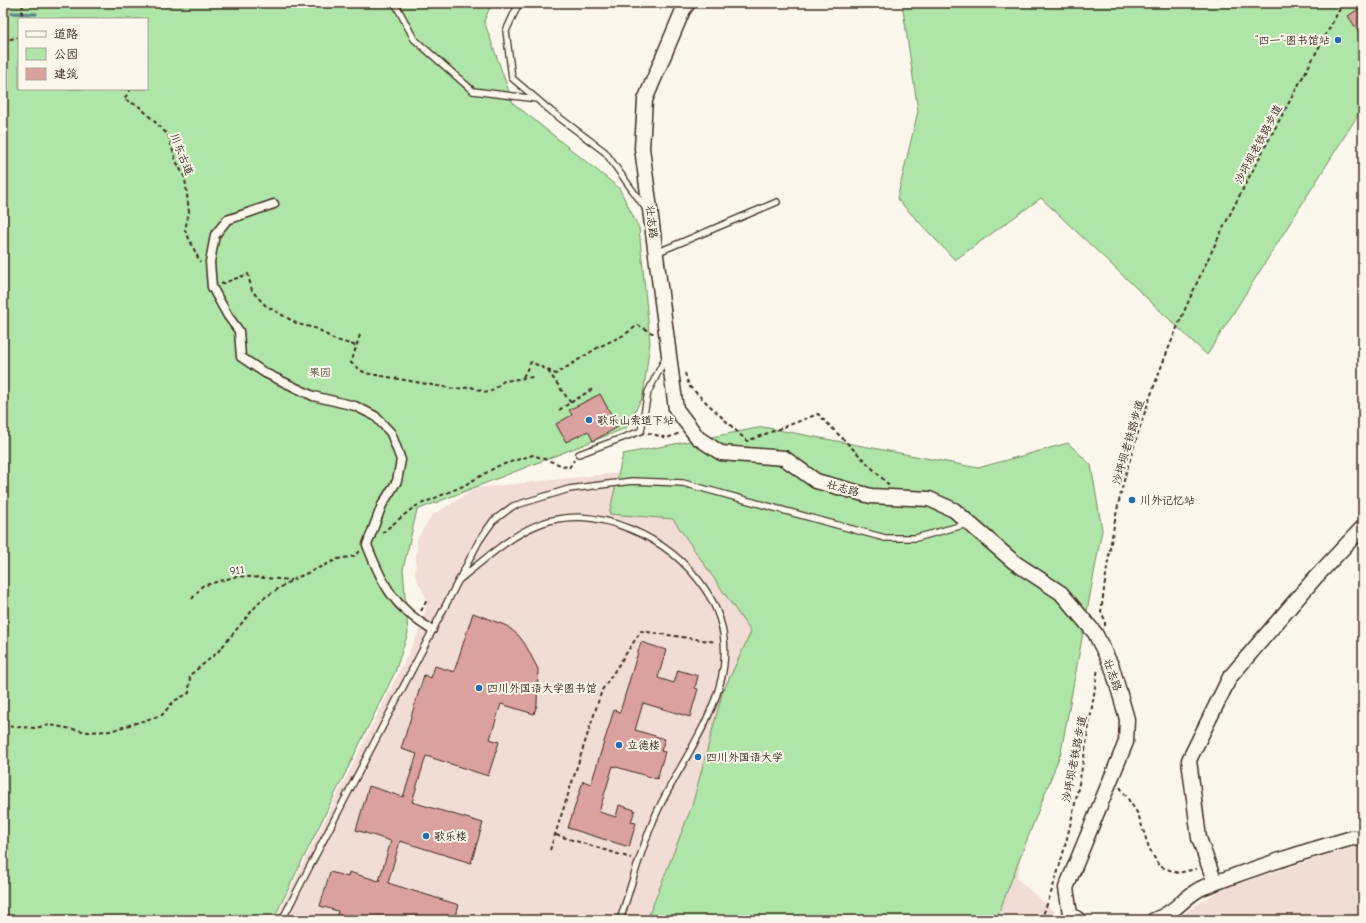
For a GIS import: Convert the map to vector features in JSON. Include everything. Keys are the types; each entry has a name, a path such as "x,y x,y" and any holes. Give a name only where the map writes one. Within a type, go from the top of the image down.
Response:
{"street":[{"name":"壮志路","path":"688,3 683,10 645,100 642,148 676,409 698,438 721,453 784,458 816,481 871,496 929,499 954,510 1014,562 1061,593 1095,633 1112,667 1127,719 1126,742 1066,888 1070,914 1079,920"},
{"path":"274,204 227,220 215,235 210,262 212,287 228,316 239,331 241,357 265,373 313,396 355,406 375,416 391,433 401,460 397,481 382,505 367,545 380,579 400,607 432,630"},
{"path":"1215,883 1199,838 1189,760 1230,677 1314,579 1363,527"},
{"path":"1154,920 1166,916 1203,887 1284,858 1352,838 1363,838"}],"lane":[{"path":"395,3 414,39 473,91 537,99"},
{"path":"521,3 518,5 506,31 512,78 605,152 651,216"},
{"path":"656,253 777,202"},
{"path":"578,454 641,431 648,392 669,352"},
{"path":"282,920 479,541 493,521 513,506 569,490 632,481 683,483 885,538 916,538 969,523"},
{"path":"457,583 500,547 518,534 536,525 555,519 596,519 620,526 645,536 683,563 700,582 713,601 721,622 725,643 722,673 711,711 703,730 656,813 620,920"}],"path":[{"path":"3,6 23,3 21,18"},
{"name":"沙坪坝老铁路步道","path":"1104,627 1106,620 1101,612 1109,552 1117,511 1130,456 1154,385 1217,238 1343,3"},
{"path":"3,41 18,37"},
{"name":"川东古道","path":"130,90 124,99 140,106 168,135 176,162 185,178 188,212 185,230 200,262 201,269"},
{"path":"212,287 248,274 252,291 265,305 298,324 318,329 333,339 357,346"},
{"path":"523,377 531,362 556,374 598,348 624,335 638,324 652,333"},
{"path":"360,335 351,363 364,373 455,389 471,387 489,393 504,381 523,377 533,377"},
{"path":"547,370 571,403"},
{"path":"684,371 689,386 747,440 818,414 889,484 892,497"},
{"path":"559,410 594,388"},
{"path":"641,431 667,438 677,434"},
{"path":"3,726 34,728 50,726 88,732 110,731 162,715 174,701 189,693 190,675 217,653 261,600 292,580 338,559 355,556 414,507 463,486 498,466 533,455 569,468 578,454"},
{"name":"911","path":"192,599 202,586 238,576 292,580"},
{"path":"416,619 427,600"},
{"path":"550,850 602,690 641,631 725,643"},
{"name":"沙坪坝老铁路步道","path":"1040,920 1064,848 1084,757 1098,667"},
{"path":"1113,776 1138,814 1149,848 1159,866 1178,873 1196,868 1215,883"},
{"path":"556,835 640,861"}],"shaded area":[{"name":"四川外国语大学","path":"635,471 1061,635 1017,879 1064,920 275,920 423,624 427,600 415,575 417,539 431,516 477,488"},
{"path":"1352,847 1363,847 1363,920 1174,920 1221,889"}],"green space":[{"name":"果园","path":"3,3 492,3 484,21 513,103 619,188 639,228 650,342 643,396 626,428 417,510 403,569 408,633 395,672 273,920 3,920"},
{"path":"902,3 1363,3 1363,107 1207,355 1041,198 955,260 897,199 918,111"},
{"path":"763,427 978,468 1068,443 1091,465 1102,530 1061,752 996,920 647,920 692,806 722,694 751,632 673,519 609,514 623,454"}],"building":[{"path":"1363,6 1363,38 1348,16"},
{"name":"歌乐山索道下站","path":"600,394 618,427 593,441 588,431 566,442 556,424 572,415 569,410"},
{"path":"473,613 507,626 518,635 525,644 538,669 537,705 534,714 501,704 490,739 499,742 488,776 426,756 412,802 483,823 471,863 400,841 388,883 459,905 454,920 336,920 338,911 320,906 330,872 348,877 349,872 379,881 391,841 356,830 369,786 403,797 417,754 401,749 424,675 431,678 435,666 454,672"},
{"name":"立德楼","path":"641,642 666,650 658,678 674,683 678,670 698,676 695,688 698,689 690,717 643,703 635,730 665,739 661,751 665,752 657,779 613,766 599,812 616,817 619,805 635,810 631,822 636,823 629,847 568,828 583,781 591,784 614,710 620,712"}],"waterway":[{"path":"12,13 36,14"}],"place":[{"name":"“四一”·图书馆站","path":"1338,40"},
{"name":"歌乐山索道下站","path":"589,420"},
{"name":"川外记忆站","path":"1132,500"},
{"name":"四川外国语大学图书馆","path":"479,688"},
{"name":"立德楼","path":"619,745"},
{"name":"四川外国语大学","path":"698,757"},
{"name":"歌乐楼","path":"426,836"}]}
